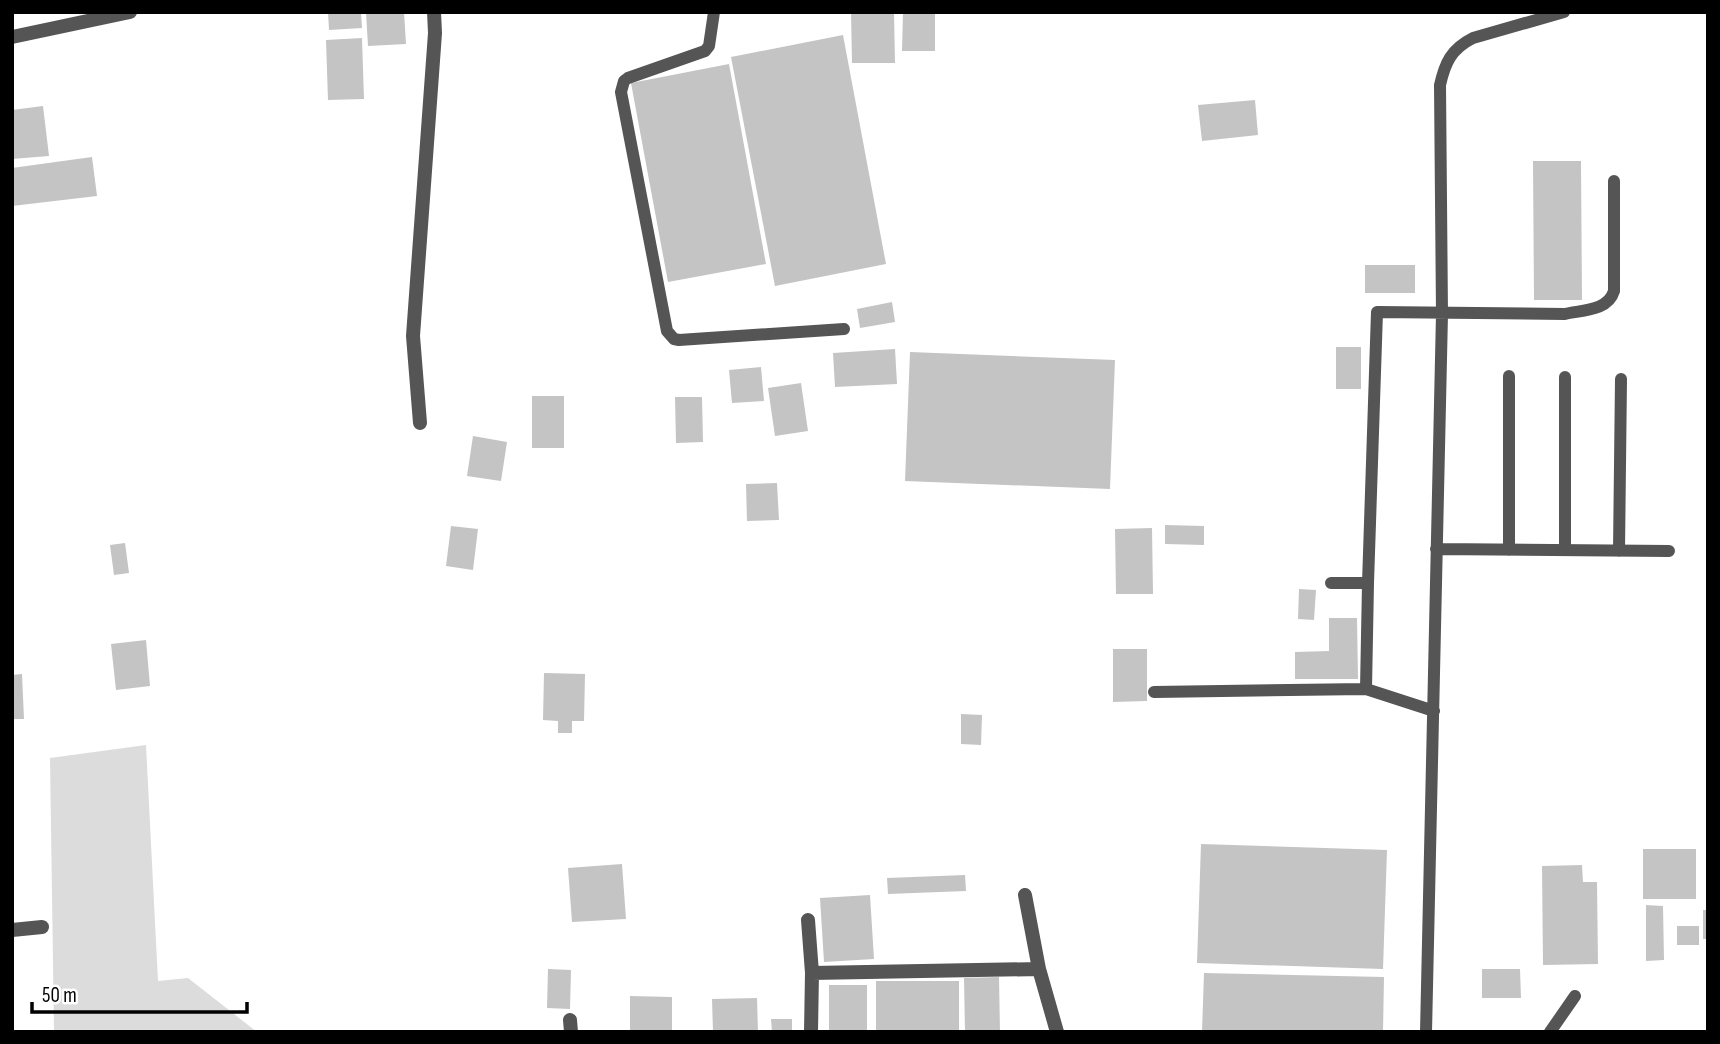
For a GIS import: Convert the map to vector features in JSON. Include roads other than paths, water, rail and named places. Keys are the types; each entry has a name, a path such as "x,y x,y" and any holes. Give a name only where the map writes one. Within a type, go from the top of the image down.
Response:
{"street":[{"path":"12,37 130,12"},
{"path":"420,422 413,335 435,33 434,12"},
{"path":"1025,895 1038,969 1057,1032"},
{"path":"808,920 812,973 811,1032"},
{"path":"12,930 42,927"},
{"path":"812,973 1038,969"}],"lane":[{"path":"714,12 713,30 705,51 628,78 624,81 621,92 667,331 674,339 679,340 844,329"},
{"path":"1426,1032 1442,313 1440,85 1444,67 1460,45 1472,38 1564,12"},
{"path":"1366,689 1377,312 1565,314 1595,308 1611,299 1614,291 1614,181"},
{"path":"1509,376 1509,550"},
{"path":"1565,377 1565,550"},
{"path":"1619,551 1621,379"},
{"path":"1436,550 1669,551"},
{"path":"1331,583 1367,583"},
{"path":"1154,692 1366,689 1434,711"},
{"path":"1550,1032 1575,996"}]}
